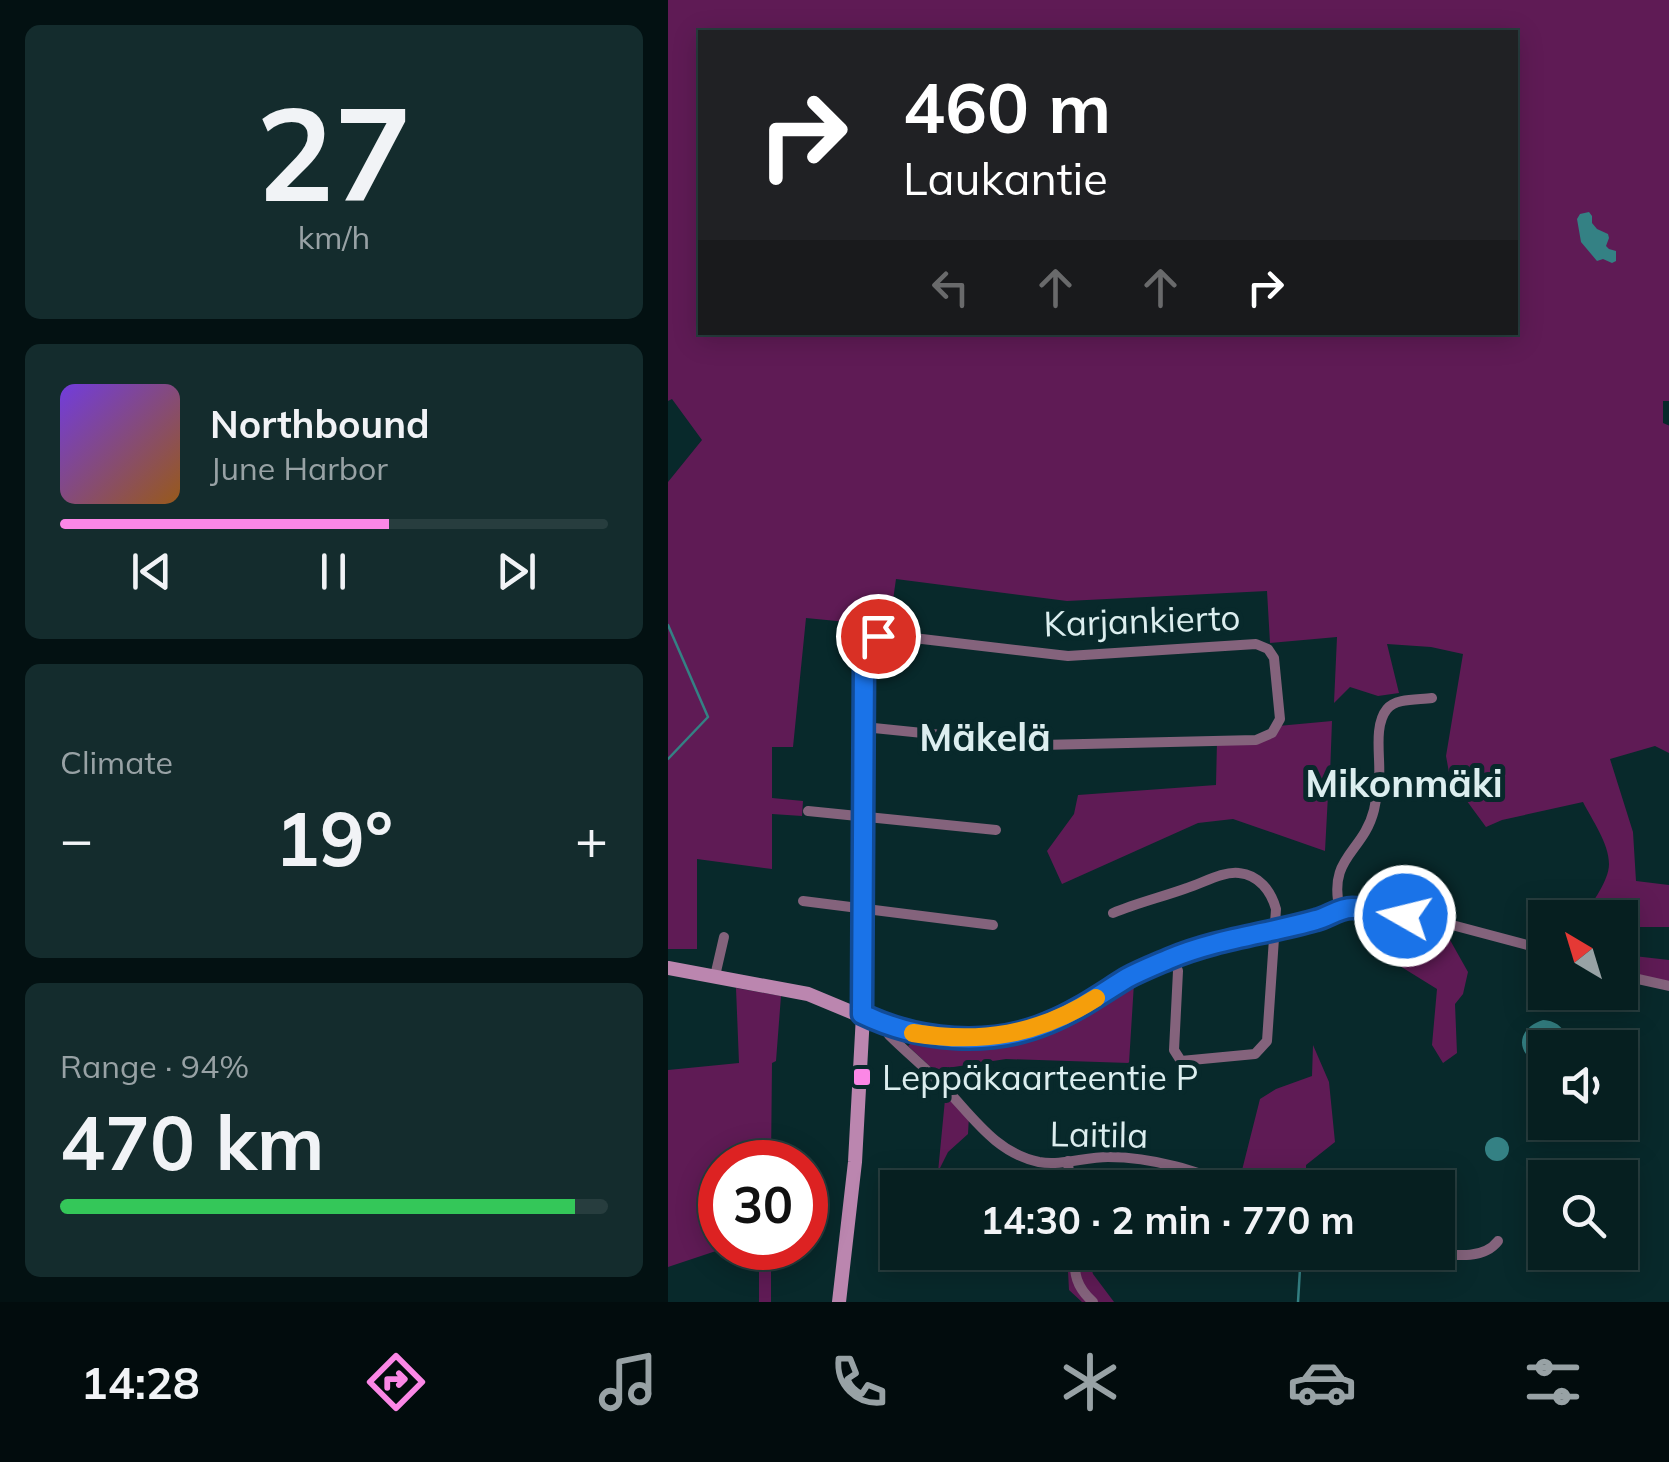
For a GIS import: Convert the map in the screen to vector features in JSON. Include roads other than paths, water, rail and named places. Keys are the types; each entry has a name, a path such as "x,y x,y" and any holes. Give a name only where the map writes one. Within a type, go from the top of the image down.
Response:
{"street":[{"name":"Karjankierto","path":"888,635 1068,656 1256,644 1268,649 1274,658 1280,719 1272,733 1256,740 1041,745 864,727 864,662 870,642 888,635"},
{"path":"1340,911 1336,895 1340,870 1369,826 1374,808 1380,725 1385,711 1396,702 1432,698"},
{"path":"839,1302 855,1162 862,1014 864,727"},
{"path":"808,811 996,830"},
{"path":"1113,913 1231,873 1242,873 1263,884 1276,908 1267,1041 1255,1054 1181,1061 1174,1050 1178,971 1173,957"},
{"path":"804,901 994,925"},
{"path":"668,968 808,994 909,1033 992,1036 1050,1023 1131,976 1198,947 1321,919 1352,908 1437,921 1528,945"},
{"path":"716,976 724,937"},
{"path":"1638,979 1670,986"},
{"name":"Laitila","path":"886,1026 889,1034 988,1136 1014,1153 1038,1162 1057,1163 1137,1158 1191,1170"},
{"path":"1068,1161 1069,1170"},
{"path":"1455,1254 1471,1255 1492,1248 1498,1241"},
{"path":"1074,1270 1079,1289 1093,1302"}],"water":[{"path":"1589,212 1597,229 1608,234 1606,246 1616,251 1616,261 1612,263 1597,261 1581,242 1577,219"},
{"path":"1549,1021 1562,1030 1528,1030 1528,1056 1523,1049 1523,1036 1527,1030"},
{"path":"1497,1137 1509,1149 1497,1161 1485,1149"}],"waterway":[{"path":"668,625 708,717 668,759"},
{"path":"1298,1302 1300,1270"}],"place":[{"name":"Leppäkaarteentie P","path":"862,1077"}],"district":[{"name":"Mäkelä","path":"985,737"},
{"name":"Mikonmäki","path":"1404,783"}]}
